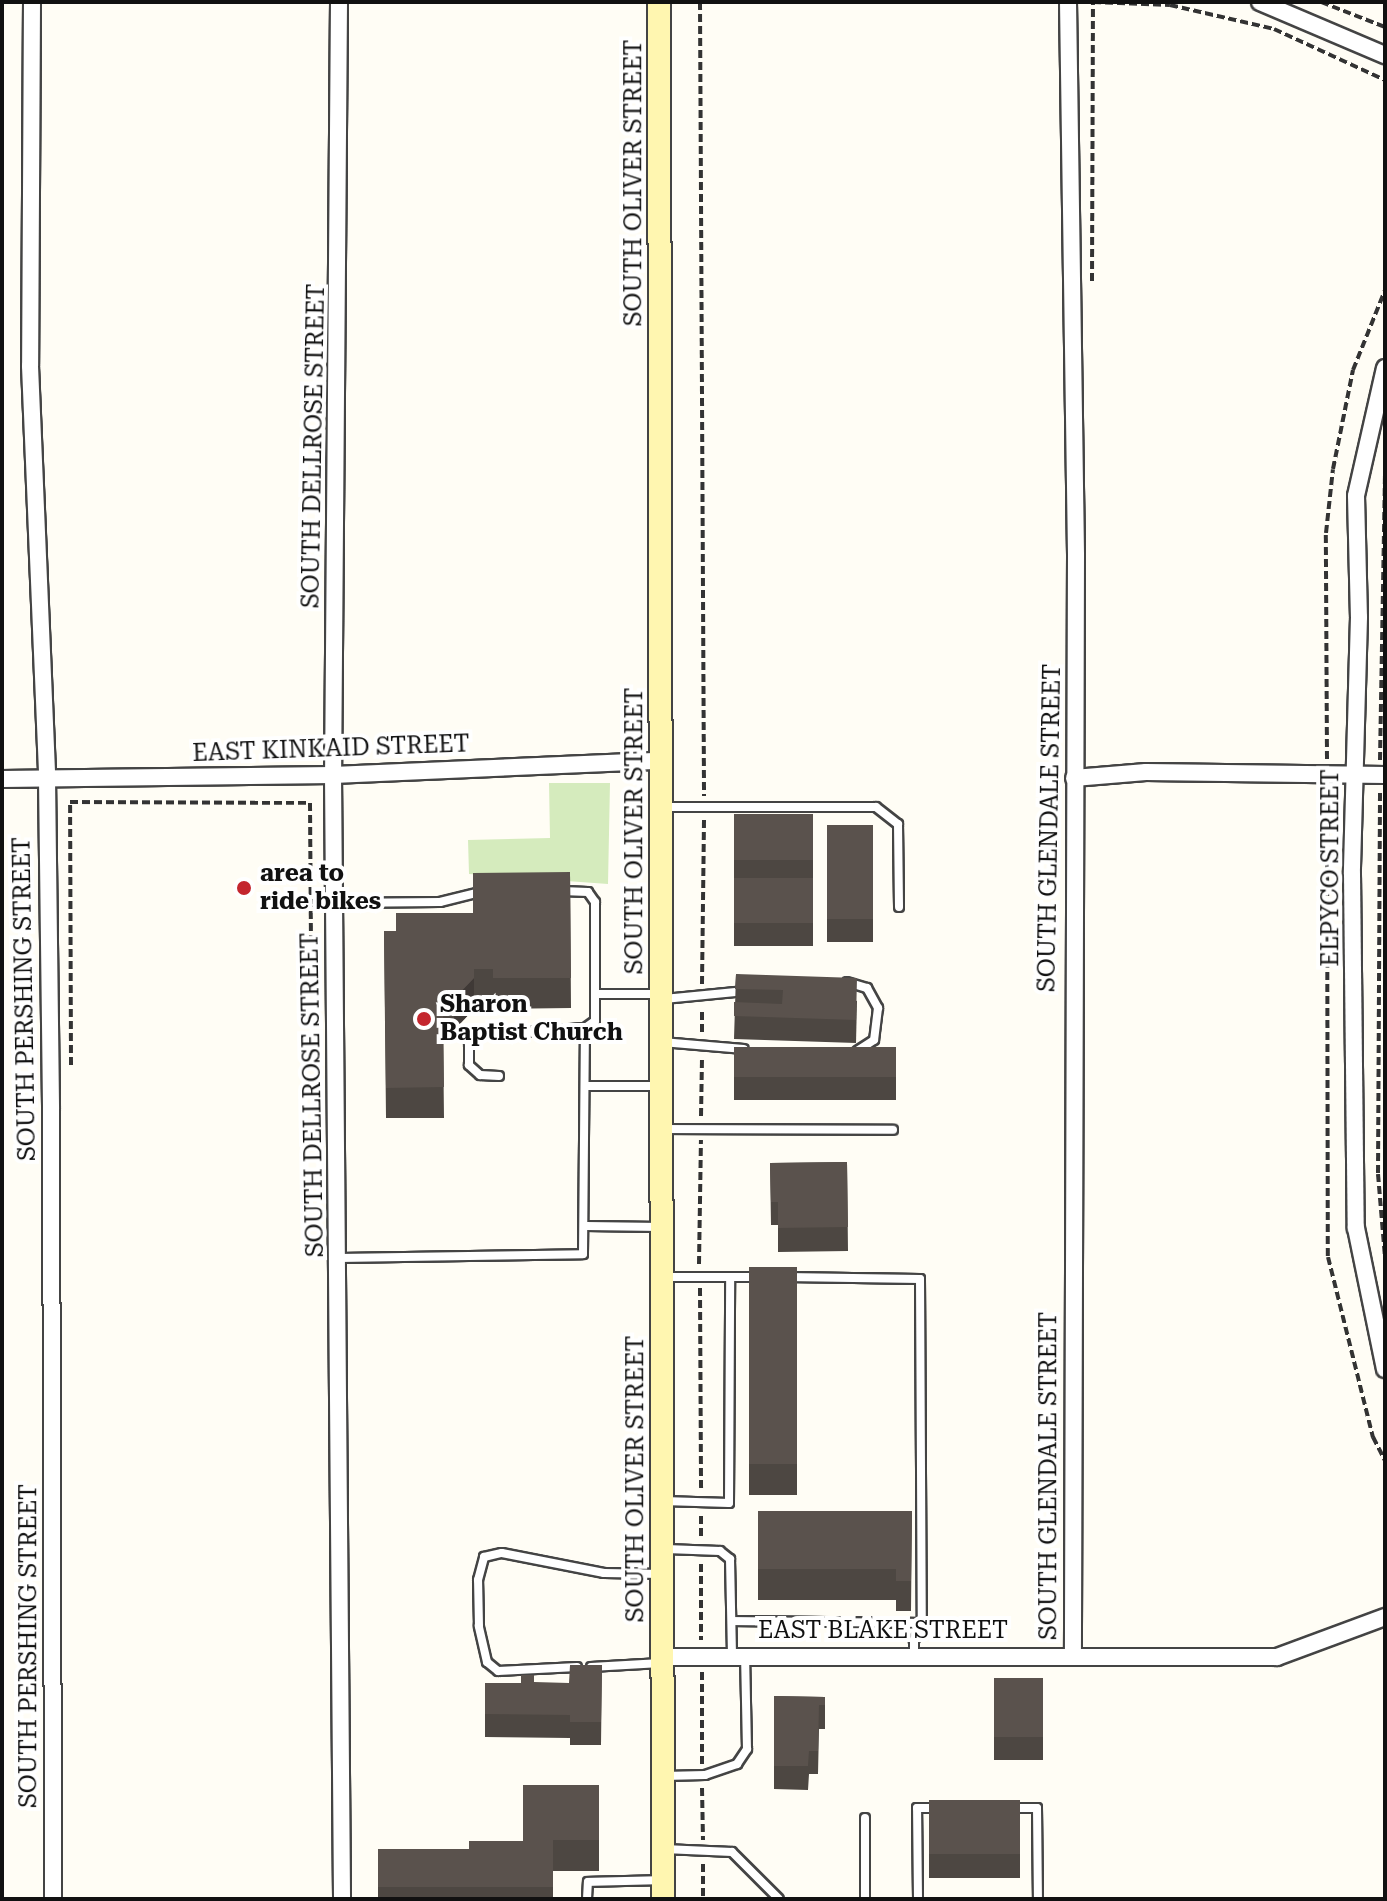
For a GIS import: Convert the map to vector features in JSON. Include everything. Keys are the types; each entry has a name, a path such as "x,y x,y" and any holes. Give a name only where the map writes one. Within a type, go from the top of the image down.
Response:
{"main road":[{"name":"SOUTH OLIVER STREET","path":"659,2 663,1890"}],"street":[{"name":"SOUTH PERSHING STREET","path":"32,2 30,366 47,778 53,1899"},
{"name":"SOUTH DELLROSE STREET","path":"339,2 333,775 342,1899"},
{"name":"SOUTH GLENDALE STREET","path":"1068,2 1074,778 1073,1655"},
{"path":"1265,3 1385,55"},
{"name":"ELPYCO STREET","path":"1385,368 1356,496 1355,774 1356,1228 1385,1369"},
{"name":"EAST KINKAID STREET","path":"2,779 333,775 660,761"},
{"path":"1074,778 1146,772 1382,774"},
{"name":"EAST BLAKE STREET","path":"662,1660 739,1655 914,1654 1277,1657 1385,1617"}],"lane":[{"path":"660,807 876,807 898,824 899,907"},
{"path":"335,903 440,902 470,892 499,891"},
{"path":"499,1076 480,1075 469,1065 469,1044 480,1035 585,1028 595,1021 594,897 584,891 556,891"},
{"path":"833,982 867,988 878,1008 874,1040 849,1054"},
{"path":"596,994 702,996 763,989"},
{"path":"339,1258 574,1258 585,1251 585,1028"},
{"path":"661,1042 763,1050"},
{"path":"585,1086 661,1086"},
{"path":"661,1129 893,1130"},
{"path":"586,1226 661,1227"},
{"path":"661,1277 762,1277"},
{"path":"662,1501 729,1503 730,1277"},
{"path":"777,1277 920,1279 922,1623 914,1654"},
{"path":"662,1549 720,1551 730,1559 732,1621 739,1655 747,1749 737,1764 702,1775 662,1776"},
{"path":"662,1574 604,1573 502,1553 484,1557 478,1580 483,1655 498,1671 662,1660"},
{"path":"732,1621 922,1623"},
{"path":"918,1899 917,1808 947,1808"},
{"path":"992,1808 1037,1808 1038,1899"},
{"path":"865,1818 865,1899"},
{"path":"662,1849 732,1852 779,1899"},
{"path":"587,1899 588,1882 663,1890"}],"path":[{"path":"700,2 704,806 700,1277 703,1899"},
{"path":"1092,284 1093,2 1170,5 1274,29 1385,80"},
{"path":"1321,2 1385,27"},
{"path":"1385,467 1378,1174 1385,1258"},
{"path":"71,1072 70,802 310,803 311,956"}],"green space":[{"path":"549,783 610,783 608,884 469,874 468,840 550,838"}],"building":[{"path":"734,814 813,814 813,860 734,860"},
{"path":"827,825 873,825 873,919 827,919"},
{"name":"Sharon Baptist Church","path":"570,872 571,978 493,978 493,969 474,969 474,978 454,999 443,999 444,1087 386,1088 384,931 396,931 396,913 473,913 473,873"},
{"path":"734,878 813,878 813,923 734,923"},
{"path":"736,974 857,978 856,1020 734,1016 734,1002 782,1004 783,990 735,989"},
{"path":"734,1047 896,1047 896,1077 734,1077"},
{"path":"847,1162 848,1227 778,1228 778,1202 771,1202 770,1163"},
{"path":"749,1267 797,1267 797,1464 749,1464"},
{"path":"758,1511 912,1511 911,1581 896,1581 896,1569 758,1569"},
{"path":"570,1665 602,1665 601,1722 570,1722 570,1715 485,1714 485,1683 521,1683 521,1675 534,1675 534,1682 569,1683"},
{"path":"994,1678 1043,1678 1043,1737 994,1737"},
{"path":"774,1696 825,1697 825,1705 819,1705 818,1751 809,1751 808,1766 774,1766"},
{"path":"523,1785 599,1785 599,1840 553,1840 553,1887 378,1887 378,1849 469,1849 469,1841 523,1841"},
{"path":"929,1800 1020,1800 1020,1854 929,1854"}],"place":[{"name":"area to ride bikes","path":"244,888"},
{"name":"Sharon Baptist Church","path":"424,1019"}]}
